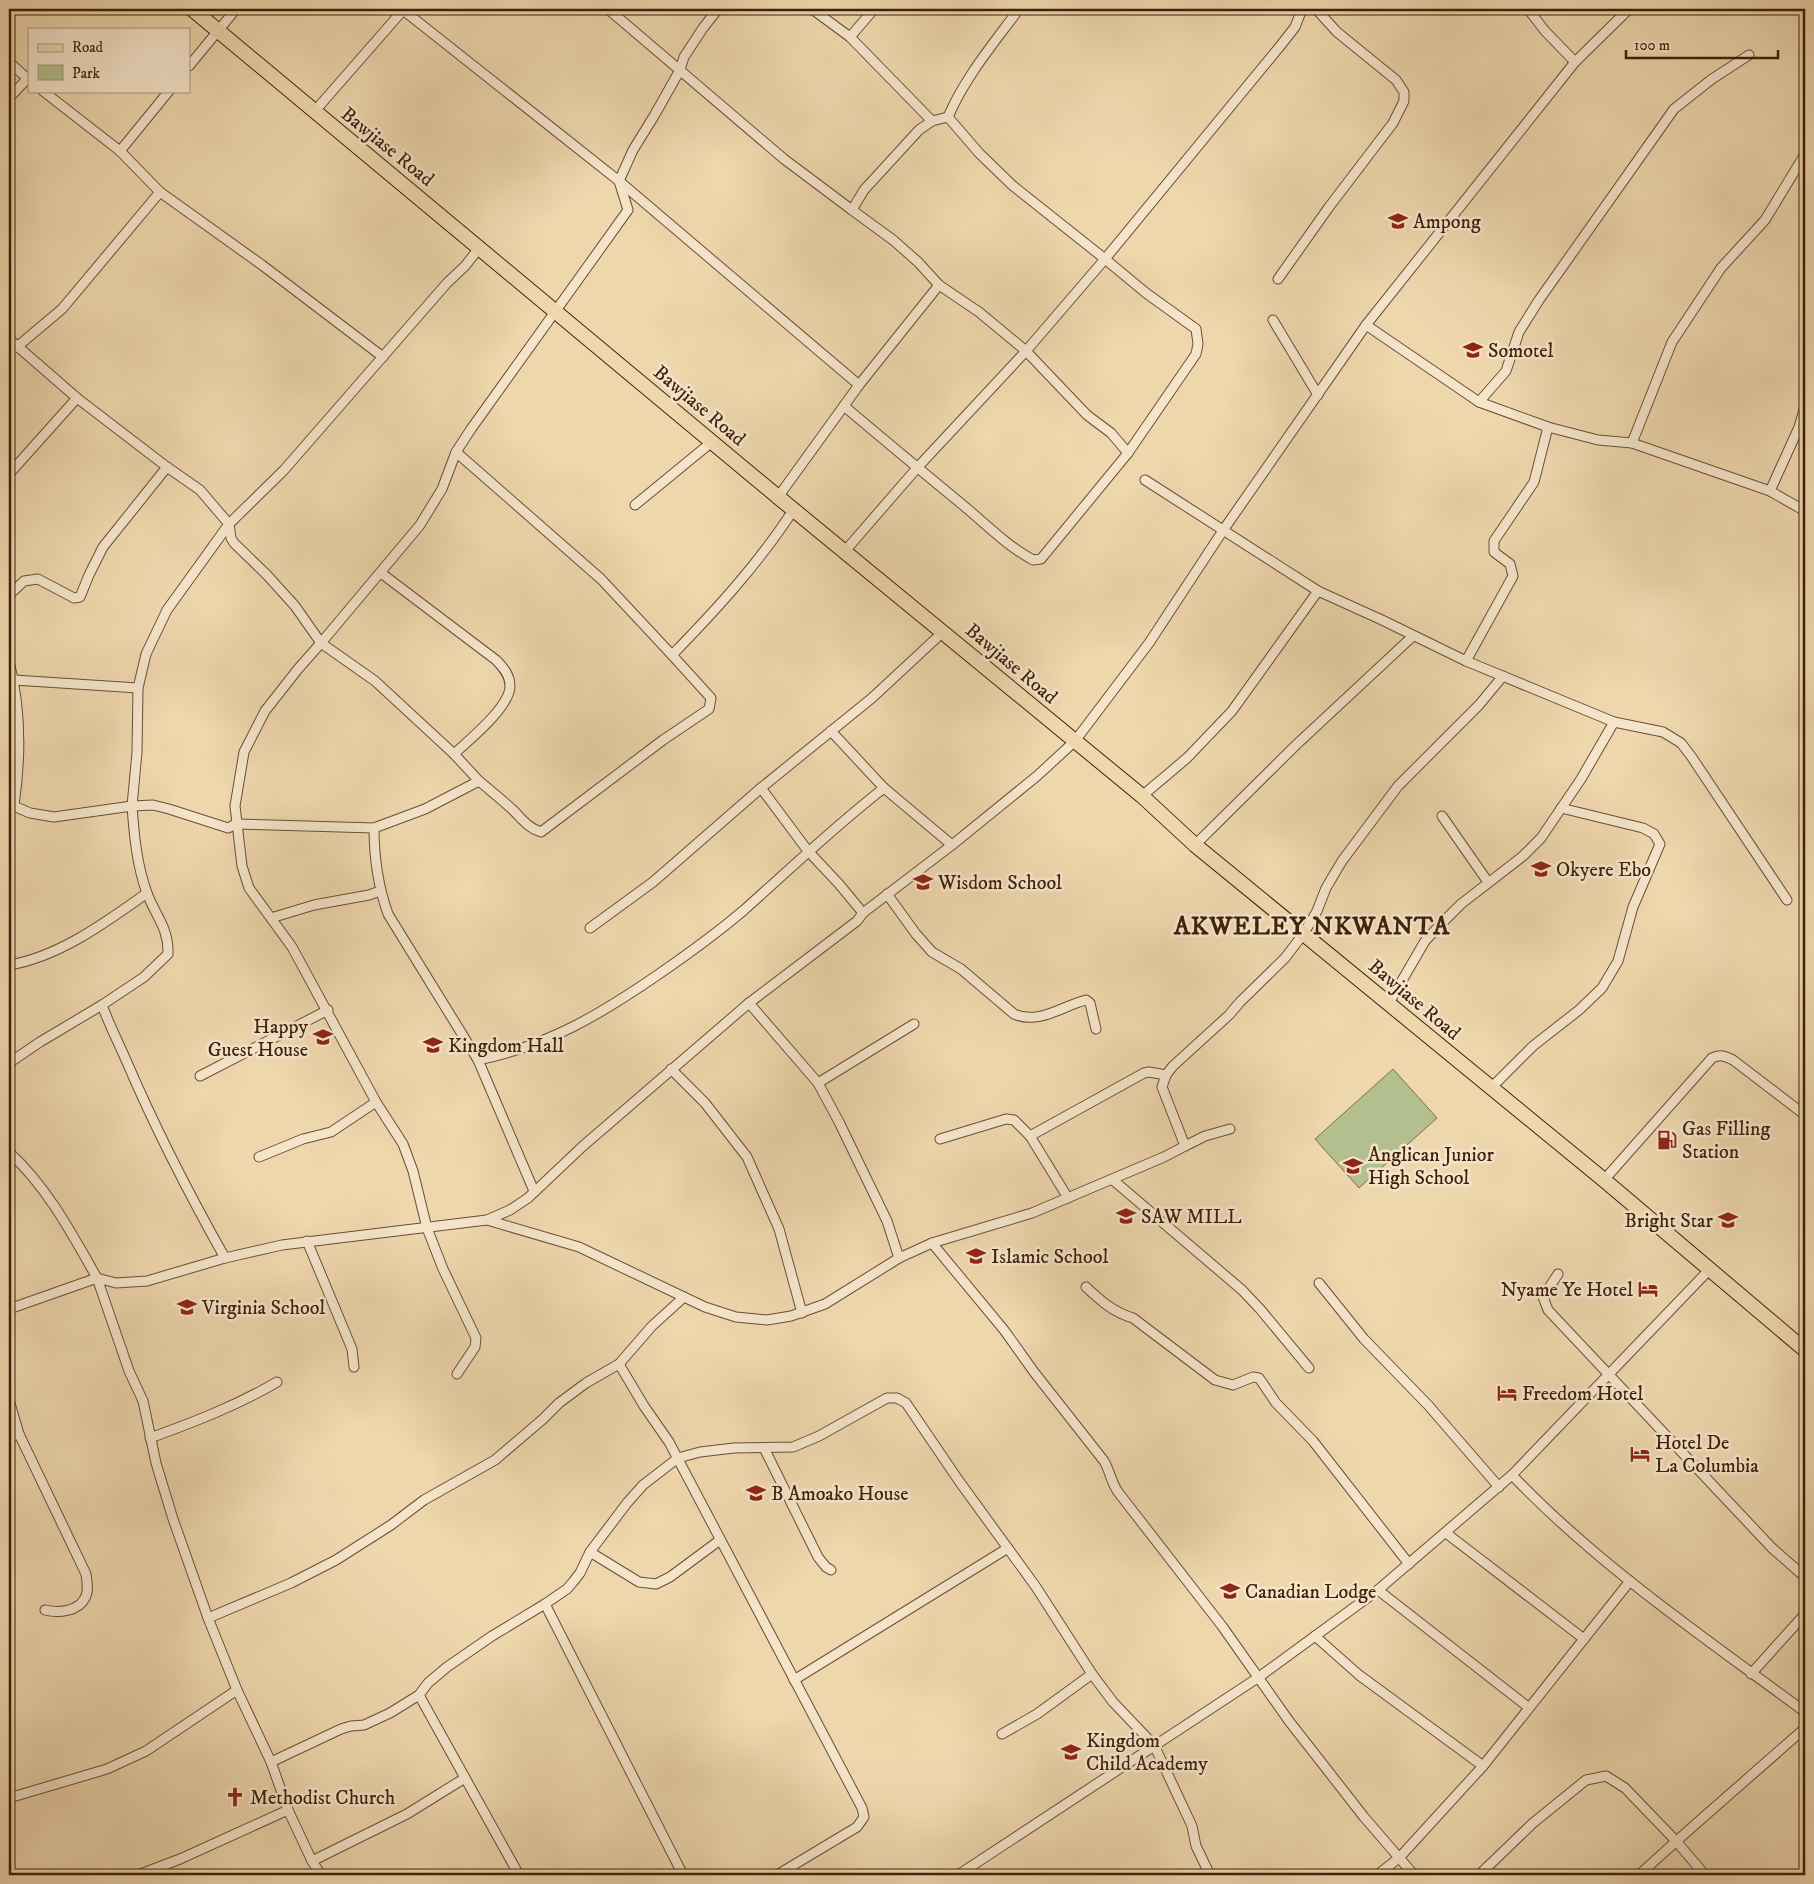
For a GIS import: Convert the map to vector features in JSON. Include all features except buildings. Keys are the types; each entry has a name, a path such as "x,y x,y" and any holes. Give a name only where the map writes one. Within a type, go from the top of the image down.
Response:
{"main road":[{"name":"Bawjiase Road","path":"192,9 314,112 480,247 554,311 714,441 778,497 1142,796 1195,845 1604,1180 1805,1350"}],"street":[{"path":"190,65 236,9"},
{"path":"314,112 404,9 619,180 859,385"},
{"path":"608,9 784,158 893,240 918,262 938,285 979,312 1026,351 1087,415 1111,433 1128,453"},
{"path":"457,1374 475,1347 476,1338 443,1269 427,1228 413,1171 403,1144 376,1102 328,1010 292,947 249,888 244,876 235,806 244,752 265,711 298,669 420,525 442,489 456,452 470,429 628,210 619,180 632,150 680,70 684,57 702,28 718,9"},
{"path":"812,9 850,37 932,121"},
{"path":"850,37 874,9"},
{"path":"948,117 953,104 967,82 1019,9"},
{"path":"845,551 917,468 1026,351 1105,259 1282,45 1295,27 1302,9"},
{"path":"1278,279 1329,207 1393,123 1404,101 1404,92 1396,80 1336,32 1316,9"},
{"path":"1528,9 1545,31 1576,62"},
{"path":"9,1309 97,1278 116,1283 147,1281 225,1258 307,1241 487,1220 510,1210 528,1198 671,1069 748,1003 952,845 1037,776 1075,741 1149,643 1224,529 1366,325 1576,62 1629,9"},
{"path":"1479,402 1506,371 1519,332 1539,300 1674,109 1712,79 1748,55"},
{"path":"9,62 28,79 9,98"},
{"path":"44,92 120,151 160,192 262,265 383,357"},
{"path":"120,151 168,92"},
{"path":"852,210 864,190 919,130 932,121 948,117"},
{"path":"844,406 1000,538 1033,560 1041,559 1128,453 1196,354 1196,329 1146,293 1012,185 979,153 948,117"},
{"path":"1632,443 1672,342 1721,268 1765,220 1805,154"},
{"path":"13,348 62,309 160,192"},
{"path":"9,1063 144,978 168,954 168,942 165,931 147,893 135,837 132,806 137,752 138,688 146,654 164,615 229,524 284,470 480,247"},
{"path":"778,497 859,385 938,285"},
{"path":"1273,320 1318,395"},
{"path":"1366,325 1479,402 1548,427 1598,440 1632,443 1770,491 1805,511"},
{"path":"9,339 13,348 167,467 200,490 229,524 231,538 234,543 267,574 295,606 321,643 375,681 454,754 478,781 514,811 527,826 541,832 663,740 709,709 711,698 601,579 456,452"},
{"path":"9,474 77,398"},
{"path":"1770,491 1799,427 1805,406"},
{"path":"1466,661 1512,576 1510,564 1494,552 1494,540 1534,482 1548,427"},
{"path":"635,505 714,441"},
{"path":"9,595 24,582 38,579 74,598 80,597 88,575 103,547 167,467"},
{"path":"1146,480 1318,591 1466,661 1614,722 1663,732 1681,743 1787,900"},
{"path":"672,655 714,612 765,551 794,509"},
{"path":"381,573 496,660 503,667 509,678 510,688 496,715 454,754"},
{"path":"1142,796 1187,758 1232,711 1318,591"},
{"path":"590,928 653,882 761,788 872,698 943,632"},
{"path":"1195,845 1290,751 1413,636"},
{"path":"9,662 14,680 18,711 18,764 11,805 30,812 54,817 132,806 153,805 169,808 228,828 236,824 374,828 425,809 478,781"},
{"path":"1185,1146 1162,1087 1166,1075 1173,1066 1230,1016 1258,984 1285,958 1304,934 1326,888 1342,861 1398,786 1478,705 1503,676"},
{"path":"14,680 138,688"},
{"path":"1389,1003 1424,941 1461,904 1523,856 1540,838 1581,779 1614,722"},
{"path":"831,731 884,788 952,845"},
{"path":"761,788 808,851 863,913"},
{"path":"478,1060 507,1054 557,1035 612,1006 680,960 742,912 808,851 884,788"},
{"path":"1490,1088 1533,1046 1579,1010 1602,988 1618,961 1632,907 1660,844 1654,834 1643,828 1561,808"},
{"path":"1442,816 1488,882"},
{"path":"374,828 374,844 380,891 388,914 478,1060 534,1191"},
{"path":"271,918 314,905 369,895 380,891"},
{"path":"9,965 31,961 97,928 147,893"},
{"path":"887,894 916,934 932,952 961,969 1014,1014 1023,1018 1038,1017 1086,1000 1090,1003 1096,1029"},
{"path":"748,1003 818,1083 887,1221 899,1258"},
{"path":"102,1004 136,1085 171,1158 225,1258"},
{"path":"200,1076 328,1010"},
{"path":"818,1083 914,1024"},
{"path":"1604,1180 1712,1058 1717,1056 1723,1055 1733,1060 1805,1115"},
{"path":"671,1069 705,1103 747,1157 779,1229 802,1313"},
{"path":"1030,1136 1144,1073 1166,1075"},
{"path":"259,1157 303,1139 331,1132 376,1102"},
{"path":"940,1139 1006,1119 1014,1120 1030,1136 1068,1198"},
{"path":"487,1220 579,1247 705,1307 730,1315 760,1320 802,1313 832,1300 899,1258 932,1243 1004,1222 1068,1198 1164,1158 1204,1136 1230,1129"},
{"path":"9,1152 25,1167 50,1199 97,1278 129,1371 143,1401 150,1438 173,1519 208,1618 237,1690 271,1762 288,1810 312,1861 321,1875"},
{"path":"1113,1180 1242,1290 1309,1368"},
{"path":"307,1241 352,1349 354,1367"},
{"path":"932,1243 1004,1330 1034,1372 1104,1461 1118,1492 1222,1626 1289,1721 1364,1818 1414,1875"},
{"path":"958,1875 1259,1676 1378,1590 1499,1488 1710,1269"},
{"path":"1558,1274 1543,1297 1548,1310 1772,1548 1805,1577"},
{"path":"1319,1283 1364,1339 1428,1405 1499,1488"},
{"path":"1086,1287 1108,1308 1133,1318 1215,1380 1233,1385 1253,1377 1260,1378 1276,1404 1313,1441 1409,1564"},
{"path":"208,1618 291,1583 336,1560 366,1542 424,1500 494,1460 559,1402 586,1383 619,1364 652,1326 684,1297"},
{"path":"619,1364 678,1458 862,1808 864,1817 857,1827 845,1836 777,1875"},
{"path":"150,1438 215,1414 246,1400 277,1382"},
{"path":"271,1762 341,1729 364,1725 390,1713 419,1695 428,1683 447,1667 567,1589 580,1573 590,1552 622,1509 643,1485 678,1458 700,1452 782,1448 803,1443 887,1398 897,1398 906,1403 959,1481 1036,1587 1092,1674 1113,1702 1154,1745 1192,1826 1196,1846 1210,1875"},
{"path":"9,1400 19,1434 86,1574 88,1589 85,1599 79,1605 62,1612 45,1610"},
{"path":"9,1437 19,1434"},
{"path":"764,1448 818,1557 831,1570"},
{"path":"1512,1475 1552,1516 1630,1581 1751,1674 1805,1712"},
{"path":"1446,1533 1584,1639"},
{"path":"590,1552 639,1582 656,1584 670,1577 720,1540"},
{"path":"794,1680 1008,1548"},
{"path":"1378,1875 1399,1858 1482,1766 1630,1581"},
{"path":"1378,1590 1528,1707"},
{"path":"545,1604 683,1875"},
{"path":"1751,1674 1805,1614"},
{"path":"1316,1636 1359,1675 1482,1766"},
{"path":"1002,1734 1037,1714 1092,1674"},
{"path":"9,1798 107,1768 146,1751 237,1690"},
{"path":"419,1695 517,1875"},
{"path":"1639,1875 1676,1840 1750,1778 1805,1728"},
{"path":"1479,1875 1533,1823 1586,1780 1606,1776 1625,1788 1676,1840 1704,1875"},
{"path":"312,1861 407,1814 465,1778"},
{"path":"138,1875 180,1859 288,1810"}],"green space":[{"path":"1393,1069 1437,1118 1359,1188 1315,1139"}],"place":[{"name":"Ampong","path":"1398,221"},
{"name":"Somotel","path":"1473,350"},
{"name":"Okyere Ebo","path":"1541,869"},
{"name":"Wisdom School","path":"923,882"},
{"name":"Happy Guest House","path":"323,1037"},
{"name":"Kingdom Hall","path":"433,1045"},
{"name":"Gas Filling Station","path":"1667,1140"},
{"name":"Anglican Junior High School","path":"1353,1166"},
{"name":"SAW MILL","path":"1126,1216"},
{"name":"Bright Star","path":"1728,1220"},
{"name":"Islamic School","path":"976,1256"},
{"name":"Nyame Ye Hotel","path":"1648,1289"},
{"name":"Virginia School","path":"187,1307"},
{"name":"Freedom Hotel","path":"1507,1393"},
{"name":"Hotel De La Columbia","path":"1640,1454"},
{"name":"B Amoako House","path":"756,1493"},
{"name":"Canadian Lodge","path":"1230,1591"},
{"name":"Kingdom Child Academy","path":"1071,1752"},
{"name":"Methodist Church","path":"235,1797"}],"district":[{"name":"AKWELEY NKWANTA","path":"1312,925"}]}
